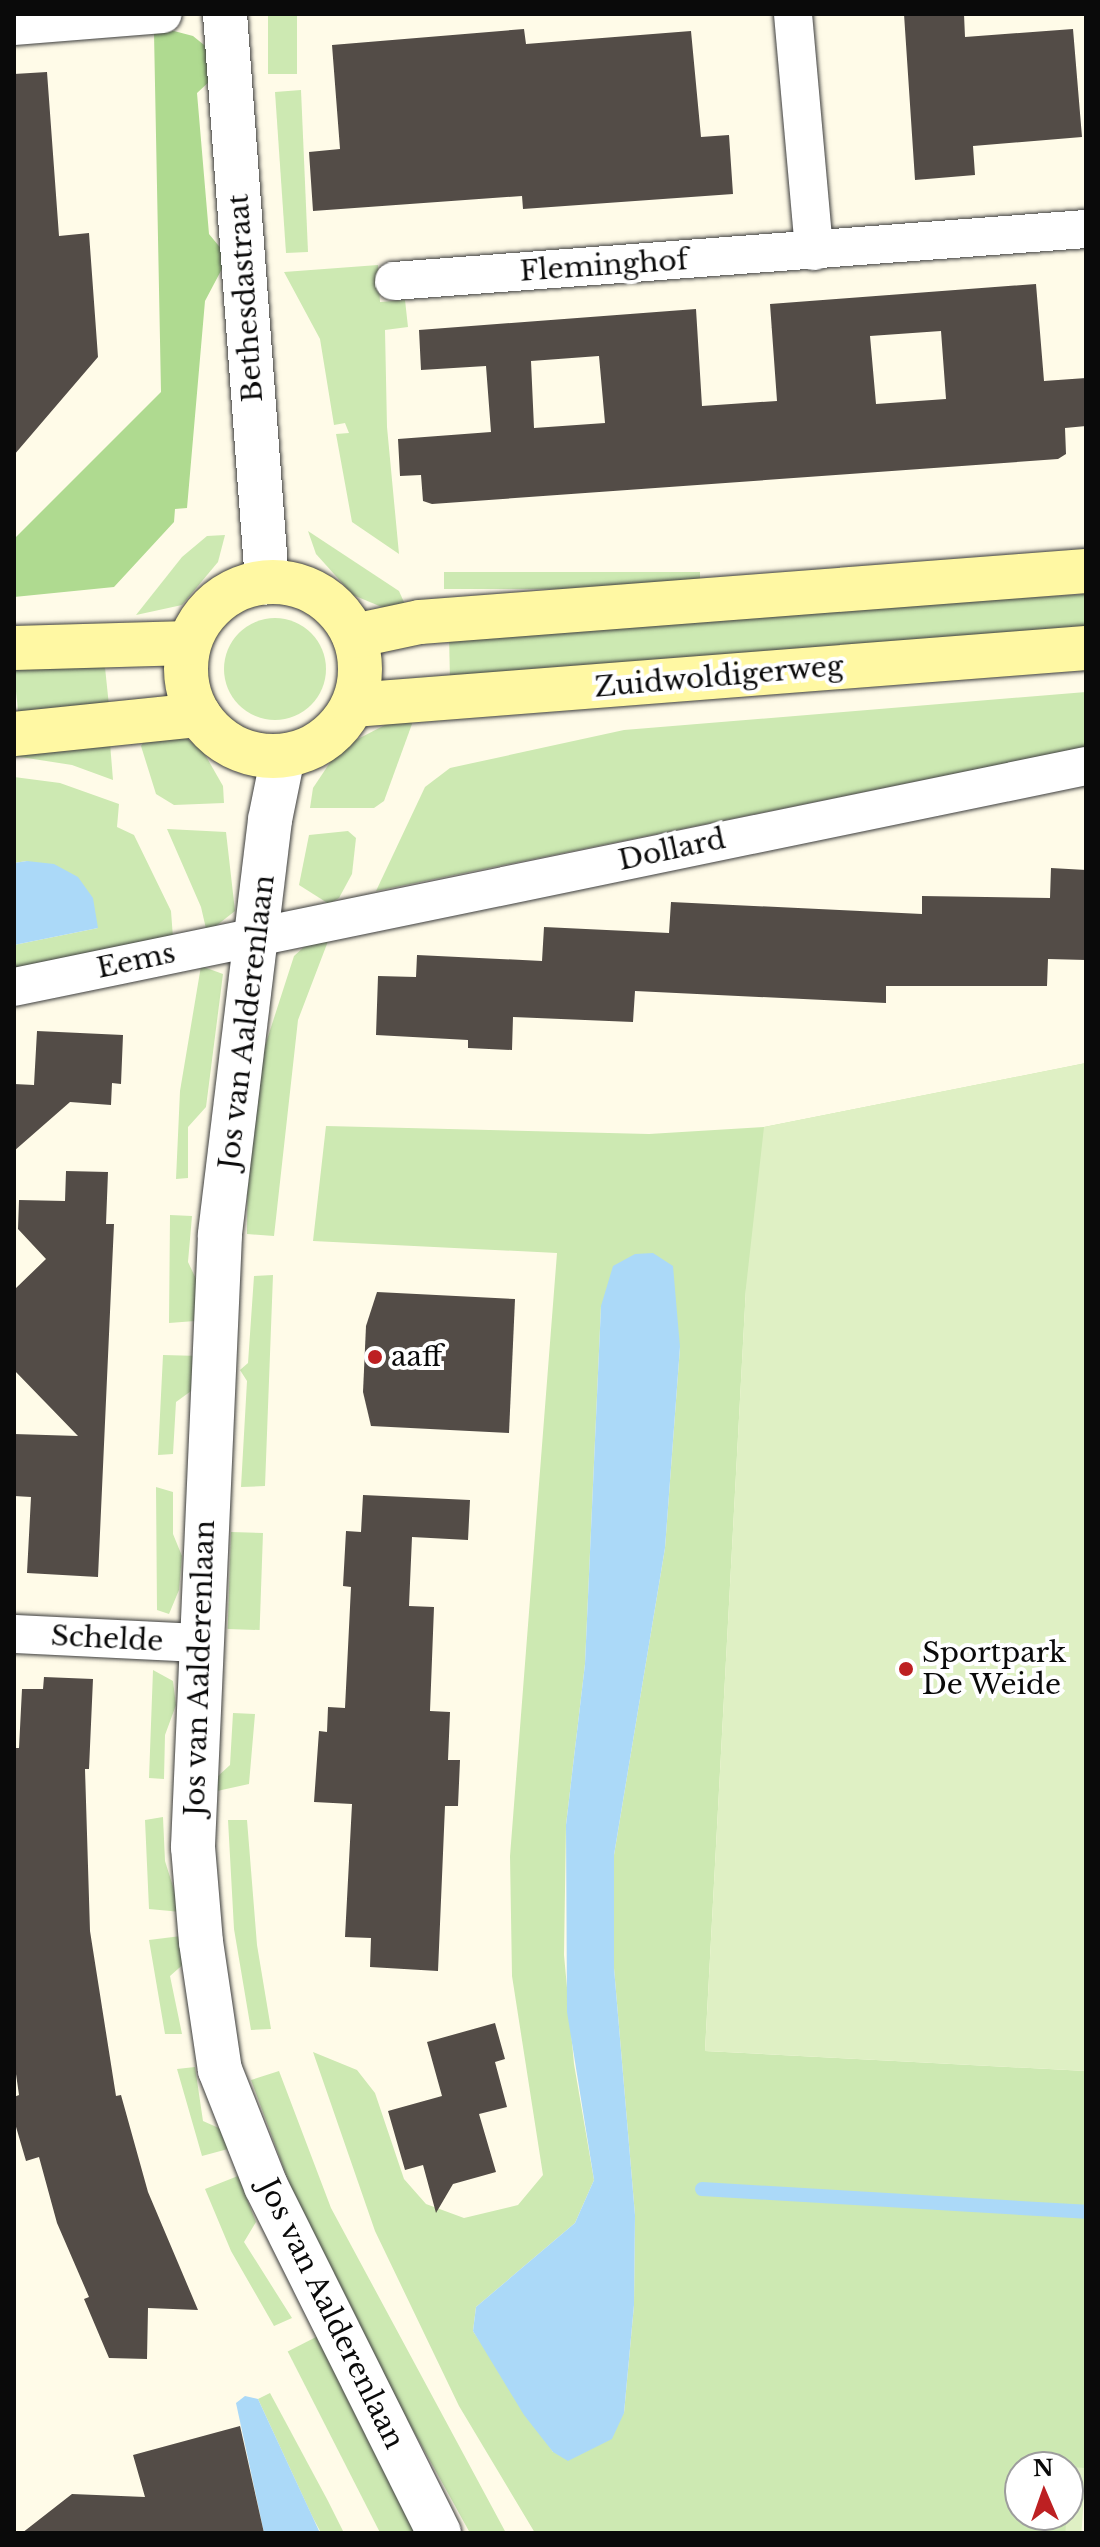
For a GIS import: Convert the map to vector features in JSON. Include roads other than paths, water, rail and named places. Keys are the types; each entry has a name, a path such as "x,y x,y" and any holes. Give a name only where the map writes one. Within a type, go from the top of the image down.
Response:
{"main road":[{"path":"354,636 420,622 1086,571"},
{"path":"267,582 294,584 319,595 340,613 354,636 360,662 353,705 324,740 283,756 235,748 199,715 188,693 189,643 217,601 241,587 267,582"},
{"path":"14,648 189,643"},
{"name":"Zuidwoldigerweg","path":"353,705 1086,648"},
{"path":"14,734 199,715"}],"street":[{"path":"14,26 163,14"},
{"name":"Bethesdastraat","path":"225,14 267,582"},
{"path":"793,14 814,251"},
{"name":"Fleminghof","path":"394,281 1086,229"},
{"name":"Jos van Aalderenlaan","path":"283,756 270,820 220,1235 193,1847 220,2070 266,2186 439,2533"},
{"name":"Dollard","path":"257,933 1086,766"},
{"name":"Eems","path":"14,987 257,933"},
{"name":"Schelde","path":"14,1634 200,1643"}],"water":[{"path":"14,863 54,864 78,877 93,898 98,928 14,945"},
{"path":"653,1253 673,1266 680,1347 665,1548 614,1855 614,1968 635,2215 634,2305 624,2413 612,2439 568,2461 553,2452 524,2415 473,2331 476,2307 575,2223 594,2180 567,2012 566,1825 585,1664 601,1306 613,1266 635,1254"},
{"path":"245,2396 258,2399 320,2533 264,2533 236,2403"}],"waterway":[{"path":"702,2189 1086,2212"}],"place":[{"name":"aaff","path":"375,1357"},
{"name":"Sportpark De Weide","path":"906,1669"}]}
